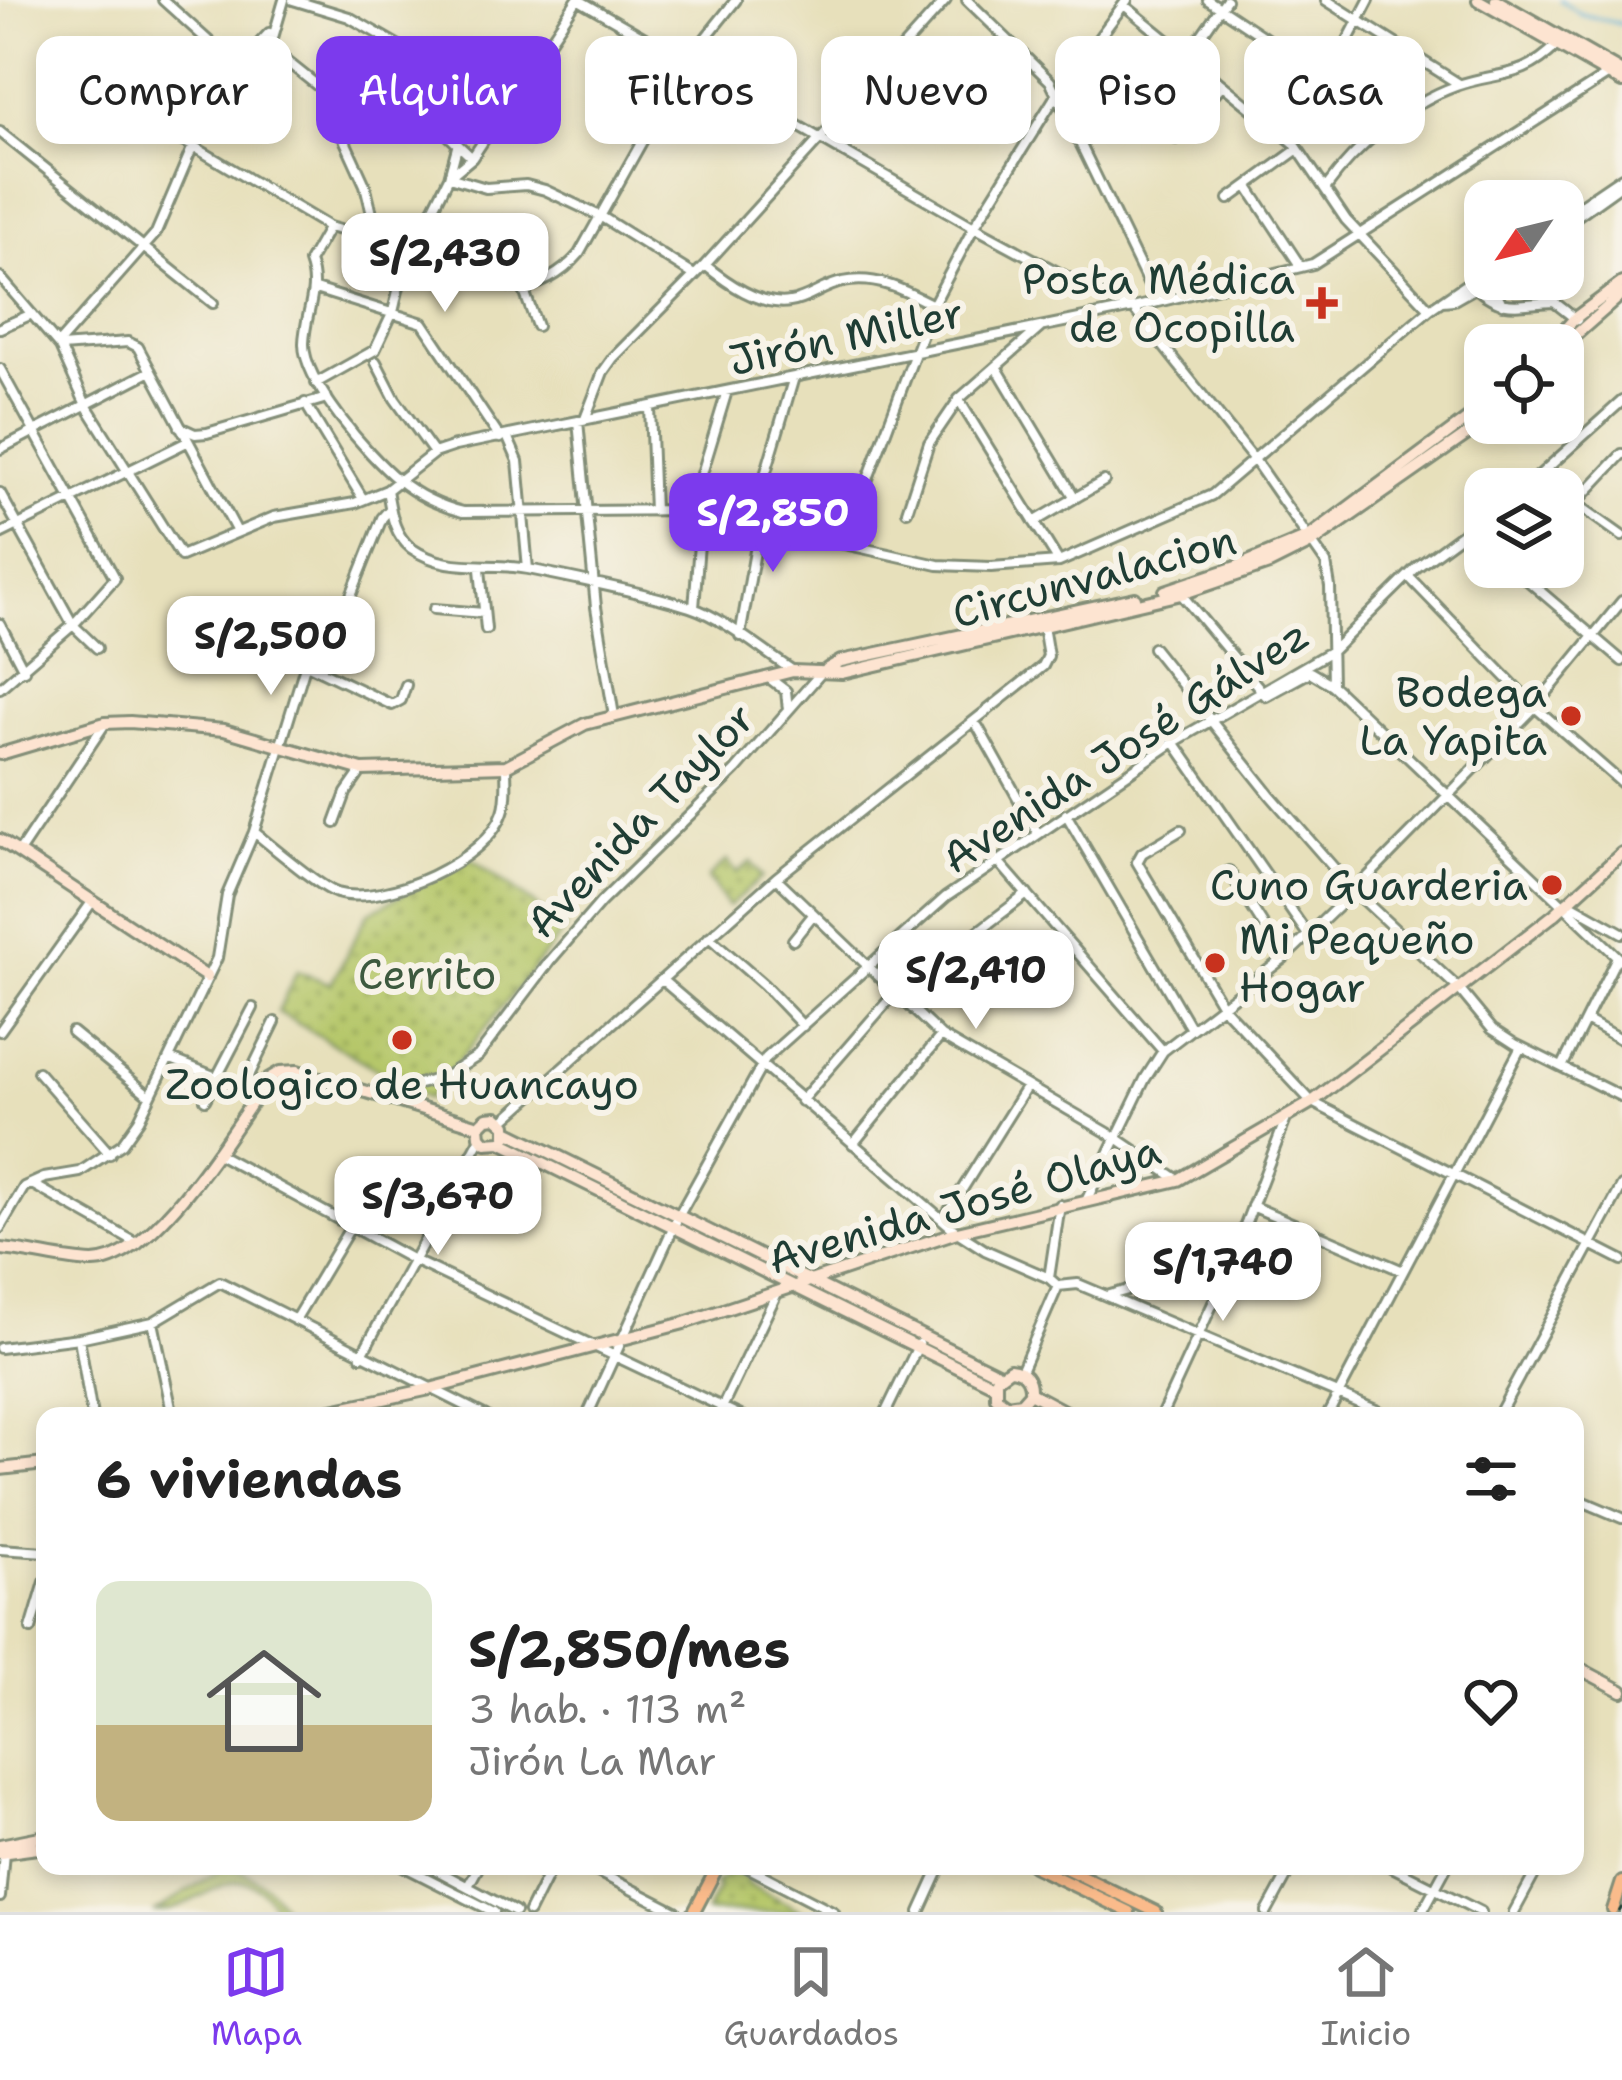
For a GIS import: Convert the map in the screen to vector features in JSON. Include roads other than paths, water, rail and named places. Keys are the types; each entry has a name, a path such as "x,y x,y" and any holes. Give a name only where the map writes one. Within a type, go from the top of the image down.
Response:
{"main road":[{"path":"694,1912 713,1875"},
{"path":"1057,1875 1156,1912"},
{"path":"1075,1875 1129,1912"},
{"path":"1612,1911 1622,1882"},
{"path":"1612,1911 1622,1895"}],"street":[{"path":"163,0 203,36"},
{"path":"272,36 288,0 349,16 383,36"},
{"path":"554,36 578,0 642,36"},
{"path":"707,36 736,0"},
{"path":"914,36 946,0"},
{"path":"844,544 933,304 974,227 1055,98 1050,82 967,0"},
{"path":"1208,0 1224,4 1268,36"},
{"path":"1326,0 1460,84"},
{"path":"1350,36 1369,0"},
{"path":"1478,0 1615,71"},
{"path":"1496,0 1615,71 1622,82"},
{"path":"1101,36 1125,3 1164,36"},
{"path":"1201,36 1224,4"},
{"path":"267,36 274,28"},
{"path":"1325,189 1351,158 1391,124 1460,84 1513,75 1558,44"},
{"path":"292,66 316,85"},
{"name":"Jirón Miller","path":"129,472 181,556 274,517 363,500 387,490 434,453 1132,308 1301,267 1362,236 1615,71"},
{"path":"1220,87 1296,146 1362,236 1430,308"},
{"path":"614,716 593,586 581,421 613,358 821,139 797,125"},
{"path":"0,132 213,303"},
{"path":"189,144 329,227 409,244 523,288 557,274 578,254 640,144"},
{"path":"346,144 364,185 377,234"},
{"path":"455,144 472,158"},
{"path":"449,177 481,144"},
{"path":"830,144 974,227 1132,308 1255,461 1326,563 1332,685"},
{"path":"1078,144 1157,302"},
{"path":"59,345 156,232 193,146"},
{"path":"1229,199 1296,146"},
{"path":"316,383 375,350 393,312 409,244 434,207 458,147"},
{"path":"449,177 486,188 526,185 600,216 694,275"},
{"path":"1584,206 1622,180"},
{"path":"1248,187 1301,267"},
{"path":"329,227 309,262 315,289 304,343 316,383 399,481 440,506 464,512 524,514 692,510 753,516 844,544 938,565 1059,562 1212,495 1430,308 1464,286"},
{"path":"705,265 734,287 778,302 793,302 843,282 870,281 890,284 933,304"},
{"path":"0,277 59,345 86,404 129,472"},
{"path":"1576,324 1622,283"},
{"path":"523,288 537,326"},
{"path":"315,289 412,316 434,335 518,461 528,569"},
{"path":"1441,302 1464,294"},
{"path":"1579,322 1622,294"},
{"path":"1490,300 1502,304 1555,302 1579,322"},
{"path":"1500,300 1502,304"},
{"path":"0,328 32,314"},
{"path":"907,511 929,443 959,399 1041,326"},
{"path":"59,345 133,344 236,530"},
{"path":"376,362 395,399 434,453"},
{"path":"997,368 1075,498"},
{"path":"0,369 115,578 73,625 0,688"},
{"path":"0,449 151,371"},
{"path":"740,636 758,534 753,516 794,377"},
{"path":"692,510 727,391"},
{"path":"179,427 206,433 327,398"},
{"path":"959,399 1059,562"},
{"path":"1547,468 1622,401"},
{"path":"305,403 363,500"},
{"path":"650,406 654,511"},
{"name":"Circunvalacion","path":"0,754 105,723 224,730 362,770 506,766 558,736 614,716 794,671 842,673 1177,588 1311,539 1464,422"},
{"name":"Circunvalacion","path":"1042,623 1181,594 1269,564 1464,436"},
{"path":"0,534 187,442"},
{"path":"1584,494 1622,454"},
{"path":"1034,522 1104,482"},
{"path":"321,670 388,510 387,490"},
{"path":"0,493 73,625 97,647"},
{"path":"1584,509 1622,536"},
{"path":"388,510 409,546 434,560 480,569 528,569 694,608 794,671"},
{"name":"Avenida José Gálvez","path":"591,1407 677,1221 759,1066 946,897 1174,742 1333,650 1407,576 1464,533"},
{"path":"694,608 699,544"},
{"path":"480,569 486,629"},
{"path":"1407,576 1535,707 1622,783"},
{"path":"1536,588 1622,661"},
{"path":"1181,594 1266,696 1310,672 1332,685 1620,959 1562,1067"},
{"path":"1087,1199 1163,1051 1284,958 1354,891 1535,707 1622,601"},
{"path":"434,609 484,613"},
{"path":"4,1247 93,1262 112,1259 140,1244 161,1225 268,1079 280,1072 297,1071 396,1100 480,1132 490,1145 776,878 1043,666 1048,656 1042,623"},
{"path":"0,624 24,670"},
{"path":"1153,648 1270,796 1354,891 1459,989 1492,1029 1622,1097"},
{"path":"275,649 392,705 401,700 406,685"},
{"path":"0,1228 24,1187 80,1172 110,1154 139,1120 217,958 227,895 254,832 306,663"},
{"name":"Avenida Taylor","path":"396,1100 410,1085 443,1078 478,1056 601,902 736,770 824,670"},
{"path":"769,678 786,691 788,712"},
{"path":"18,853 105,723"},
{"path":"978,727 1037,832"},
{"path":"1174,742 1308,935"},
{"path":"254,832 336,893 384,894 445,871 494,829 503,815 506,766"},
{"path":"335,823 346,793 362,770"},
{"path":"1066,814 1191,1029"},
{"path":"1180,830 1142,853 1137,862 1223,1007 1312,1102 1622,1260"},
{"path":"0,840 207,977"},
{"name":"Avenida José Olaya","path":"365,1407 684,1323 957,1232 1178,1180 1312,1102 1565,905 1622,853"},
{"path":"997,860 1163,1051"},
{"path":"1229,871 1284,958"},
{"path":"776,878 941,1036 1115,1137 1178,1180"},
{"path":"903,1003 972,936 1027,894"},
{"path":"0,1030 92,902"},
{"path":"1565,905 1622,933"},
{"path":"793,940 813,915"},
{"path":"709,938 803,1026"},
{"path":"662,980 957,1232 1058,1286"},
{"path":"801,1101 894,994"},
{"path":"206,1100 253,1008"},
{"path":"1586,1020 1622,1040"},
{"path":"169,1058 243,1088 275,1022"},
{"path":"73,1032 150,1096"},
{"path":"853,1144 941,1036"},
{"path":"1332,1407 1521,1047"},
{"path":"38,1072 110,1154"},
{"path":"943,1220 1027,1086"},
{"path":"362,1356 489,1117 504,1131 677,1221 996,1380"},
{"path":"1165,1407 1225,1277 1286,1117"},
{"path":"215,1153 350,1228 711,1407"},
{"path":"32,1184 140,1244"},
{"path":"1503,1407 1622,1186"},
{"path":"1049,1278 1060,1205"},
{"path":"1252,1206 1403,1271"},
{"path":"296,1320 350,1228"},
{"path":"1107,1297 1153,1281 1225,1277"},
{"path":"0,1348 153,1322 216,1282 228,1283 462,1407"},
{"path":"1058,1286 1072,1283 1368,1407"},
{"path":"1021,1371 1058,1286"},
{"path":"722,1407 779,1290"},
{"path":"153,1322 170,1407"},
{"path":"79,1338 90,1407"},
{"path":"888,1407 920,1342"},
{"path":"996,1380 1010,1369 1021,1371 1033,1395 1056,1407"},
{"path":"996,1380 1002,1407"},
{"path":"1012,1407 1033,1395"},
{"path":"0,1469 36,1464"},
{"path":"1584,1502 1622,1518"},
{"path":"0,1549 36,1551"},
{"path":"31,1629 36,1612"},
{"path":"1584,1671 1622,1691"},
{"path":"2,1849 36,1839"},
{"path":"2,1849 36,1847"},
{"path":"0,1897 2,1849"},
{"path":"422,1875 494,1912"},
{"path":"446,1875 515,1912"},
{"path":"468,1886 474,1875"},
{"path":"529,1912 548,1875"},
{"path":"604,1875 676,1912"},
{"path":"762,1875 834,1912"},
{"path":"920,1912 937,1875"},
{"path":"1267,1912 1287,1875"},
{"path":"1407,1875 1481,1912"},
{"path":"1422,1912 1442,1875"},
{"path":"1514,1912 1534,1875"},
{"path":"1089,1912 1099,1891"}],"waterway":[{"path":"1560,0 1581,14 1622,24"}],"railway":[{"path":"1619,1912 1622,1907"}],"place":[{"name":"Posta Médica de Ocopilla","path":"1322,303"},
{"name":"Bodega La Yapita","path":"1571,716"},
{"name":"Cuno Guarderia","path":"1552,885"},
{"name":"Mi Pequeño Hogar","path":"1215,963"},
{"name":"Zoologico de Huancayo","path":"402,1040"}],"park label":[{"name":"Cerrito","path":"427,974"}]}
